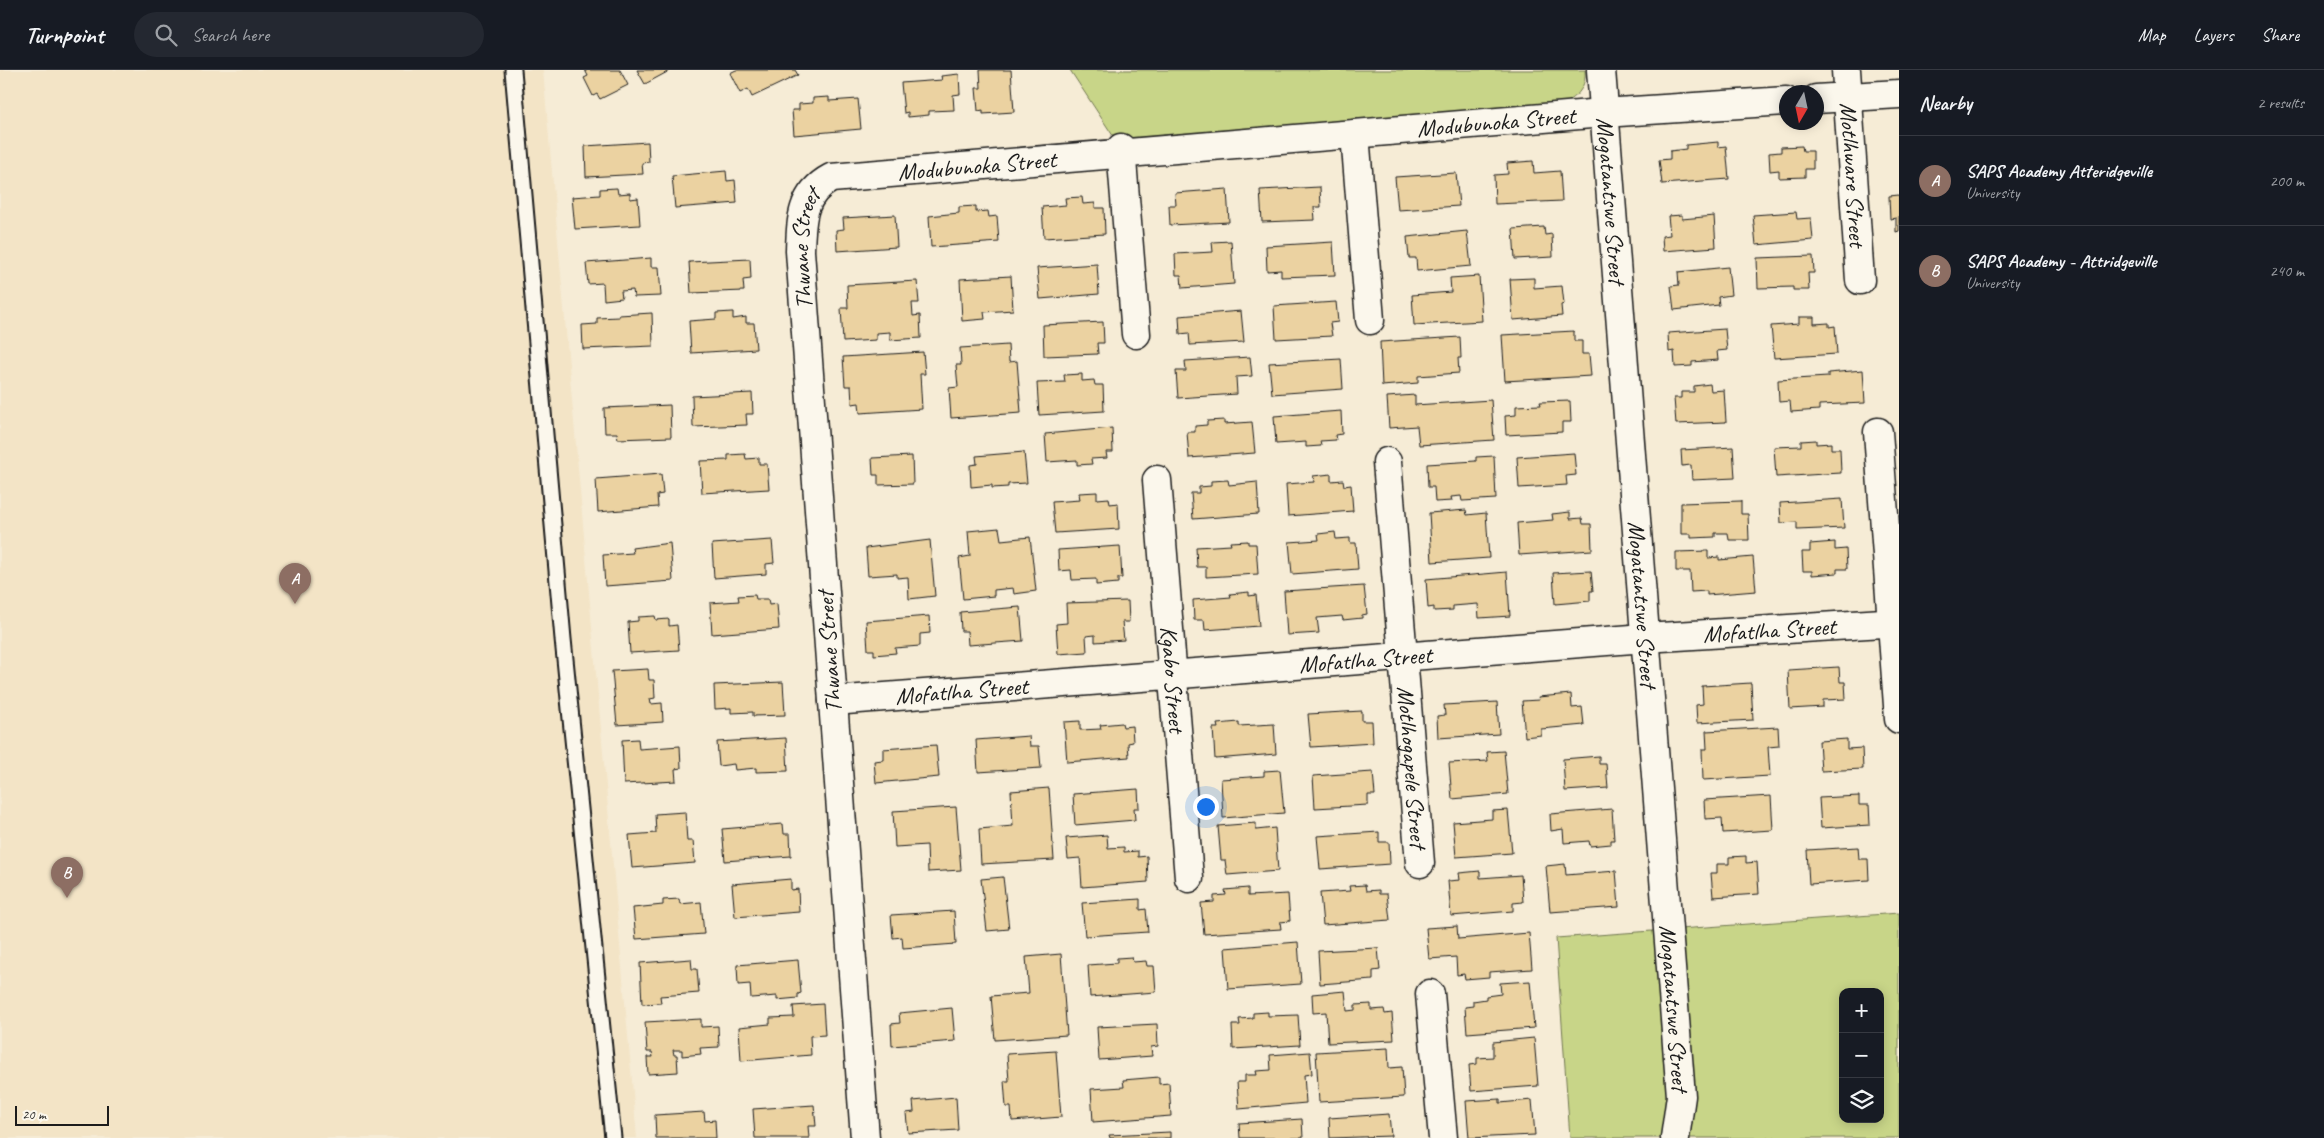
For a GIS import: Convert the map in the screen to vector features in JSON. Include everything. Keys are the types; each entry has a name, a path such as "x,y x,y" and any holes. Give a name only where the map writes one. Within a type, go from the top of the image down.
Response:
{"street":[{"name":"Mogatantswe Street","path":"1601,70 1681,1096 1675,1138"},
{"name":"Motlhware Street","path":"1846,70 1860,280"},
{"path":"1824,98 1899,94"},
{"name":"Modubunoka Street","path":"831,178 1121,151 1355,134 1603,112 1779,101"},
{"path":"1355,134 1370,320"},
{"path":"1121,151 1136,334"},
{"name":"Thwane Street","path":"831,178 819,185 811,194 804,211 800,251 866,1138"},
{"path":"1878,432 1895,622 1899,719"},
{"name":"Motlhogapele Street","path":"1387,462 1420,863"},
{"name":"Kgabo Street","path":"1157,480 1189,878"},
{"name":"Mofatlha Street","path":"833,701 1645,638 1895,622"},
{"path":"1430,994 1443,1138"}],"lane":[{"path":"513,70 564,649 612,1138"}],"shaded area":[{"path":"0,70 543,70 637,1138 0,1138"}],"green space":[{"path":"1070,70 1585,70 1585,79 1582,87 1573,98 1545,113 1121,148"},
{"path":"1899,913 1899,1138 1570,1138 1556,938"}],"building":[{"path":"585,70 620,70 628,85 600,99 597,94 593,96 584,78 588,76"},
{"path":"637,70 671,70 645,84"},
{"path":"736,70 795,70 798,75 752,97 748,89 740,93 730,73"},
{"path":"980,70 1011,70 1014,112 983,114 983,110 978,111 976,88 981,88"},
{"path":"959,74 960,94 953,95 954,110 929,111 929,115 908,117 908,112 904,113 901,83 942,80 941,76"},
{"path":"829,97 829,101 858,99 861,129 794,135 792,110 799,110 799,104 813,103 813,98"},
{"path":"648,142 649,162 642,163 643,174 586,177 585,146"},
{"path":"1718,142 1718,147 1726,146 1729,179 1662,184 1659,160 1670,159 1670,151 1686,149 1686,145"},
{"path":"1802,146 1803,151 1813,151 1813,169 1805,169 1805,177 1779,178 1779,170 1770,171 1769,153 1781,152 1781,147"},
{"path":"1533,161 1534,173 1560,171 1562,201 1495,204 1494,175 1508,174 1507,163"},
{"path":"726,171 727,181 735,180 737,203 675,208 672,176"},
{"path":"1456,173 1459,206 1398,210 1395,177"},
{"path":"1320,187 1321,207 1314,207 1315,220 1262,222 1260,190"},
{"path":"617,188 618,194 630,193 630,199 638,198 640,225 575,229 572,197 600,195 600,189"},
{"path":"1227,189 1229,222 1170,225 1169,205 1176,205 1175,193"},
{"path":"1899,195 1899,231 1896,232 1896,218 1890,219 1889,196"},
{"path":"1082,197 1083,204 1095,203 1095,208 1104,208 1105,234 1044,238 1042,207 1066,205 1065,198"},
{"path":"976,206 976,212 988,211 989,217 997,216 999,242 931,247 929,216 959,213 959,207"},
{"path":"1796,212 1797,219 1811,218 1813,240 1756,245 1753,215"},
{"path":"895,215 897,247 837,251 836,230 844,229 843,218"},
{"path":"1682,215 1682,219 1714,216 1716,247 1663,251 1662,236 1670,235 1668,216"},
{"path":"1544,227 1545,235 1552,234 1553,257 1515,259 1513,229"},
{"path":"1467,231 1471,266 1417,271 1416,258 1409,258 1407,237"},
{"path":"1231,241 1234,284 1182,288 1181,275 1176,275 1175,254 1213,252 1212,242"},
{"path":"1333,242 1335,275 1281,277 1281,270 1267,271 1266,246"},
{"path":"1813,256 1814,273 1808,273 1809,290 1793,290 1793,287 1758,288 1757,258"},
{"path":"651,258 651,267 659,267 661,296 634,297 633,290 621,291 622,298 604,300 603,283 588,284 586,263"},
{"path":"750,259 751,279 743,280 744,291 691,293 689,262"},
{"path":"1097,264 1099,294 1040,299 1037,268"},
{"path":"1728,267 1731,295 1718,297 1719,305 1674,310 1671,286 1679,285 1678,272"},
{"path":"1011,276 1013,310 984,312 985,319 962,321 960,279"},
{"path":"1479,276 1482,321 1414,325 1412,295 1451,292 1450,278"},
{"path":"1534,278 1534,288 1562,286 1564,304 1561,305 1562,316 1513,320 1510,279"},
{"path":"917,281 919,303 912,303 913,316 920,315 921,338 890,340 890,332 876,333 876,340 843,342 841,308 848,308 847,285"},
{"path":"1336,302 1338,322 1330,323 1332,336 1276,339 1274,306"},
{"path":"1241,311 1244,342 1190,345 1189,333 1180,334 1179,316"},
{"path":"733,312 733,319 746,317 746,323 754,323 756,349 691,353 689,321 716,319 716,313"},
{"path":"652,313 653,346 583,349 582,325 597,324 597,318"},
{"path":"1799,317 1814,317 1814,324 1829,323 1829,327 1835,326 1837,354 1774,358 1771,326 1799,324"},
{"path":"1103,322 1104,343 1097,343 1098,354 1044,356 1043,325"},
{"path":"1725,329 1727,350 1717,351 1718,360 1692,362 1692,366 1675,367 1674,351 1669,352 1668,333"},
{"path":"1574,331 1574,341 1582,341 1582,354 1589,354 1591,376 1505,381 1502,335"},
{"path":"1460,337 1461,358 1458,358 1459,373 1418,376 1418,383 1382,386 1380,342"},
{"path":"1008,345 1009,362 1017,361 1021,413 951,418 949,388 958,387 956,365 961,365 960,348"},
{"path":"923,352 925,374 920,374 922,409 860,413 859,403 852,404 851,386 845,386 843,357"},
{"path":"1250,357 1252,376 1236,377 1237,394 1178,398 1176,371 1186,371 1185,361"},
{"path":"1341,359 1343,389 1272,394 1269,363"},
{"path":"1863,370 1865,403 1819,405 1819,410 1791,412 1790,401 1779,402 1778,380 1828,377 1828,373"},
{"path":"1082,374 1082,381 1094,380 1095,385 1103,385 1104,411 1039,415 1037,383 1065,382 1064,375"},
{"path":"1710,384 1711,391 1724,390 1726,422 1676,424 1674,398 1681,398 1681,392 1694,392 1694,386"},
{"path":"752,393 753,414 746,414 747,425 693,427 692,396"},
{"path":"1415,395 1415,405 1491,400 1494,440 1419,445 1417,426 1389,428 1387,397"},
{"path":"1570,401 1571,422 1562,422 1562,432 1506,435 1505,416 1516,415 1516,406 1541,405 1540,402"},
{"path":"670,405 671,437 618,439 617,433 605,433 604,408"},
{"path":"1341,411 1342,434 1335,435 1336,440 1320,441 1321,446 1306,447 1306,442 1276,444 1274,416"},
{"path":"1224,420 1224,424 1252,422 1255,453 1189,458 1187,432 1195,432 1195,426 1207,425 1207,421"},
{"path":"1112,428 1113,452 1106,452 1107,458 1091,459 1092,464 1077,465 1077,460 1047,462 1045,434"},
{"path":"1816,440 1816,444 1831,443 1831,449 1840,449 1841,473 1776,477 1774,447 1801,446 1801,441"},
{"path":"1733,447 1735,478 1692,480 1691,465 1682,466 1681,450"},
{"path":"1024,452 1027,483 1008,484 1008,487 992,488 992,485 971,487 970,465 977,464 976,456"},
{"path":"1574,453 1576,475 1566,476 1567,485 1519,488 1517,457"},
{"path":"745,454 746,459 759,458 759,464 767,464 769,489 702,493 700,461 728,460 728,455"},
{"path":"912,456 913,484 878,485 878,475 873,475 872,458"},
{"path":"1494,456 1496,499 1462,501 1461,496 1451,497 1452,501 1435,502 1434,487 1428,487 1427,464 1476,461 1476,457"},
{"path":"661,474 663,494 657,495 658,507 598,512 596,479"},
{"path":"1331,474 1331,481 1343,480 1344,486 1351,485 1353,511 1288,516 1286,484 1314,482 1313,476"},
{"path":"1228,480 1229,485 1257,482 1259,514 1193,519 1191,493 1199,493 1199,487 1211,486 1211,481"},
{"path":"1097,492 1097,499 1109,498 1110,504 1118,503 1119,529 1055,533 1052,502 1080,500 1079,493"},
{"path":"1842,499 1844,528 1797,530 1797,522 1781,523 1780,503"},
{"path":"1741,501 1741,514 1748,514 1749,540 1729,540 1728,533 1715,533 1715,537 1691,538 1691,534 1681,534 1681,503"},
{"path":"1466,510 1467,515 1486,513 1489,558 1432,562 1429,513"},
{"path":"1570,512 1570,519 1582,518 1583,524 1591,524 1592,550 1519,555 1517,523 1553,520 1552,514"},
{"path":"999,528 1001,540 1030,537 1036,591 1014,594 1013,588 994,590 994,596 963,599 959,558 970,556 968,531"},
{"path":"1335,532 1336,539 1350,538 1350,543 1356,543 1358,569 1292,574 1289,542 1319,540 1318,534"},
{"path":"772,540 774,563 766,564 766,574 714,578 712,544"},
{"path":"930,540 935,596 909,599 908,577 897,578 897,574 868,576 866,548"},
{"path":"1248,541 1248,544 1256,544 1258,574 1206,577 1206,567 1197,567 1196,547 1231,545 1230,542"},
{"path":"1835,542 1835,550 1846,549 1847,569 1837,569 1837,573 1812,575 1812,571 1803,571 1802,552 1810,552 1810,544"},
{"path":"670,543 673,581 605,586 603,555 633,553 632,548"},
{"path":"1120,546 1122,578 1118,578 1118,583 1096,585 1096,579 1072,580 1071,570 1059,571 1058,550"},
{"path":"1708,551 1708,558 1719,557 1719,560 1753,557 1756,591 1707,595 1707,591 1691,592 1690,571 1676,571 1676,552"},
{"path":"1591,571 1593,591 1590,591 1590,601 1555,604 1553,573"},
{"path":"1507,572 1510,616 1479,618 1478,604 1453,606 1453,610 1434,611 1434,607 1428,608 1426,579"},
{"path":"1364,586 1367,614 1362,615 1362,618 1343,620 1342,616 1317,618 1319,633 1287,635 1284,591"},
{"path":"1249,592 1249,596 1256,595 1259,626 1205,630 1204,620 1194,620 1193,600 1231,597 1230,594"},
{"path":"755,595 756,599 768,599 769,605 777,604 779,629 712,634 710,603 739,601 738,596"},
{"path":"1128,601 1129,622 1122,622 1124,640 1095,642 1095,635 1086,636 1087,652 1058,654 1056,624 1067,623 1066,603"},
{"path":"1020,607 1023,641 968,645 967,631 961,631 960,612"},
{"path":"655,616 656,620 669,619 669,626 677,625 679,650 630,653 628,622 638,621 638,617"},
{"path":"929,616 930,633 920,634 920,646 895,648 896,653 874,655 874,650 868,650 866,621"},
{"path":"1839,667 1840,682 1845,682 1846,699 1823,700 1823,707 1790,709 1788,670"},
{"path":"648,669 649,680 654,680 655,698 650,699 651,704 662,703 663,722 617,725 612,671"},
{"path":"783,682 785,715 753,716 753,712 731,713 731,708 715,709 714,685"},
{"path":"1751,683 1753,720 1697,723 1696,705 1703,704 1702,686"},
{"path":"1571,694 1572,708 1582,707 1584,725 1541,729 1541,735 1525,737 1522,701 1539,700 1538,697"},
{"path":"1497,702 1499,734 1438,738 1437,716 1445,715 1444,705"},
{"path":"1362,711 1362,721 1372,721 1373,743 1311,747 1308,714"},
{"path":"1080,721 1080,730 1101,729 1100,725 1122,723 1123,727 1132,726 1133,742 1128,743 1129,757 1067,762 1064,722"},
{"path":"1239,722 1239,726 1274,724 1276,754 1215,759 1213,728 1218,728 1217,724"},
{"path":"1778,727 1779,746 1768,747 1770,776 1703,780 1702,749 1707,749 1706,731"},
{"path":"1029,736 1030,746 1039,746 1041,768 978,772 976,740"},
{"path":"786,738 788,771 756,772 756,768 735,770 734,764 719,766 717,742"},
{"path":"638,739 639,749 680,746 681,768 675,769 676,781 624,784 622,740"},
{"path":"1847,739 1847,749 1862,748 1863,769 1821,771 1819,741"},
{"path":"936,745 939,777 876,783 874,761 883,760 883,749"},
{"path":"1504,751 1508,794 1452,799 1449,763 1488,761 1487,752"},
{"path":"1599,756 1599,764 1606,764 1608,788 1565,791 1563,759"},
{"path":"1280,770 1284,813 1223,818 1221,779 1264,776 1264,771"},
{"path":"1373,772 1375,795 1368,795 1368,805 1315,808 1313,776"},
{"path":"1049,788 1054,860 981,864 979,829 1013,826 1011,791"},
{"path":"1138,789 1139,808 1134,808 1135,820 1075,825 1073,794"},
{"path":"1771,796 1773,830 1723,833 1722,818 1705,819 1704,800"},
{"path":"1859,796 1859,805 1869,805 1870,825 1821,828 1819,798"},
{"path":"956,807 961,870 928,872 927,845 895,847 893,811"},
{"path":"1612,809 1614,840 1611,840 1611,844 1590,846 1589,841 1564,843 1563,829 1551,831 1550,814"},
{"path":"1508,810 1512,853 1456,857 1453,822 1492,819 1492,811"},
{"path":"685,812 687,841 693,841 695,863 632,868 629,835 656,833 655,814"},
{"path":"1256,823 1256,830 1275,828 1278,871 1227,875 1225,860 1221,860 1218,826"},
{"path":"783,824 784,834 790,834 791,856 725,861 722,829"},
{"path":"1379,832 1379,842 1389,842 1390,864 1320,869 1317,836"},
{"path":"1107,835 1108,848 1124,847 1124,852 1138,851 1138,857 1147,856 1148,882 1082,887 1080,858 1068,859 1066,838"},
{"path":"1858,847 1859,859 1868,859 1869,880 1809,884 1807,850"},
{"path":"1746,856 1746,863 1757,862 1759,894 1713,897 1711,873 1717,873 1717,864 1729,864 1729,857"},
{"path":"1565,864 1566,875 1616,871 1619,907 1550,912 1546,866"},
{"path":"1480,871 1480,878 1521,875 1523,902 1513,903 1513,911 1451,916 1448,881 1460,880 1459,873"},
{"path":"1003,877 1009,929 987,931 981,879"},
{"path":"791,879 791,890 798,889 799,912 735,917 732,884"},
{"path":"1365,885 1366,891 1379,890 1379,894 1387,894 1390,920 1323,925 1320,893 1350,891 1349,886"},
{"path":"1248,888 1248,896 1288,894 1290,921 1280,922 1281,929 1204,934 1201,903 1214,902 1214,896 1226,895 1225,890"},
{"path":"679,899 680,904 701,902 704,934 636,939 633,908 663,905 663,900"},
{"path":"1140,899 1140,910 1146,909 1148,932 1085,936 1082,903"},
{"path":"954,911 956,944 903,948 902,937 893,938 891,915"},
{"path":"1457,926 1458,939 1529,933 1532,969 1489,972 1489,977 1465,979 1464,974 1457,975 1456,957 1429,959 1426,928"},
{"path":"1298,942 1301,984 1228,989 1225,948"},
{"path":"1378,948 1380,970 1373,971 1373,980 1320,984 1318,951"},
{"path":"1061,954 1067,1035 995,1040 991,996 1029,993 1026,957"},
{"path":"1132,957 1133,962 1146,961 1147,966 1154,966 1156,992 1090,997 1088,965 1117,963 1117,958"},
{"path":"691,959 692,969 697,969 699,993 660,996 661,1003 642,1004 640,963"},
{"path":"798,960 801,993 798,994 798,998 777,1000 777,996 751,998 750,984 738,985 737,965"},
{"path":"1530,981 1534,1028 1467,1033 1465,1007 1473,1006 1473,1001 1486,999 1486,996 1501,994 1500,983"},
{"path":"1345,991 1347,1011 1355,1010 1355,1005 1371,1004 1371,1010 1384,1009 1385,1014 1392,1013 1394,1040 1328,1043 1326,1012 1313,1013 1312,994"},
{"path":"823,1004 825,1035 810,1036 811,1055 741,1061 739,1027 770,1024 770,1018 794,1017 793,1006"},
{"path":"952,1008 955,1041 892,1046 891,1024 900,1023 899,1013"},
{"path":"1268,1012 1268,1016 1298,1015 1300,1045 1233,1049 1232,1025 1240,1025 1239,1019 1253,1018 1253,1013"},
{"path":"701,1019 701,1027 718,1026 719,1047 700,1048 701,1054 682,1056 682,1050 673,1050 674,1055 677,1055 678,1072 648,1074 647,1057 653,1057 652,1052 647,1052 645,1022"},
{"path":"1157,1024 1158,1046 1151,1047 1152,1056 1099,1060 1097,1027"},
{"path":"1534,1038 1538,1086 1471,1091 1469,1065 1477,1064 1477,1058 1493,1057 1493,1042"},
{"path":"1388,1048 1389,1068 1402,1067 1404,1097 1319,1102 1316,1052"},
{"path":"1056,1051 1061,1117 1012,1121 1011,1107 1006,1107 1004,1081 1009,1081 1007,1054"},
{"path":"1310,1052 1312,1074 1304,1075 1306,1103 1239,1109 1237,1082 1245,1082 1245,1075 1257,1075 1256,1071 1271,1070 1270,1055"},
{"path":"1159,1077 1159,1084 1169,1083 1171,1116 1093,1122 1091,1089 1124,1087 1123,1080"},
{"path":"956,1097 958,1130 908,1133 906,1113 914,1112 913,1101"},
{"path":"1500,1099 1500,1103 1532,1100 1535,1135 1469,1138 1466,1101"},
{"path":"814,1105 816,1126 808,1126 809,1138 755,1138 753,1109"},
{"path":"704,1112 705,1121 715,1120 716,1138 656,1138 655,1115"},
{"path":"1389,1114 1391,1136 1330,1138 1329,1118"},
{"path":"1302,1119 1303,1138 1240,1138 1239,1123"},
{"path":"1170,1132 1170,1138 1110,1138 1109,1135"}],"place":[{"name":"SAPS Academy Atteridgeville","path":"295,604"},
{"name":"SAPS Academy - Attridgeville","path":"67,898"}]}
